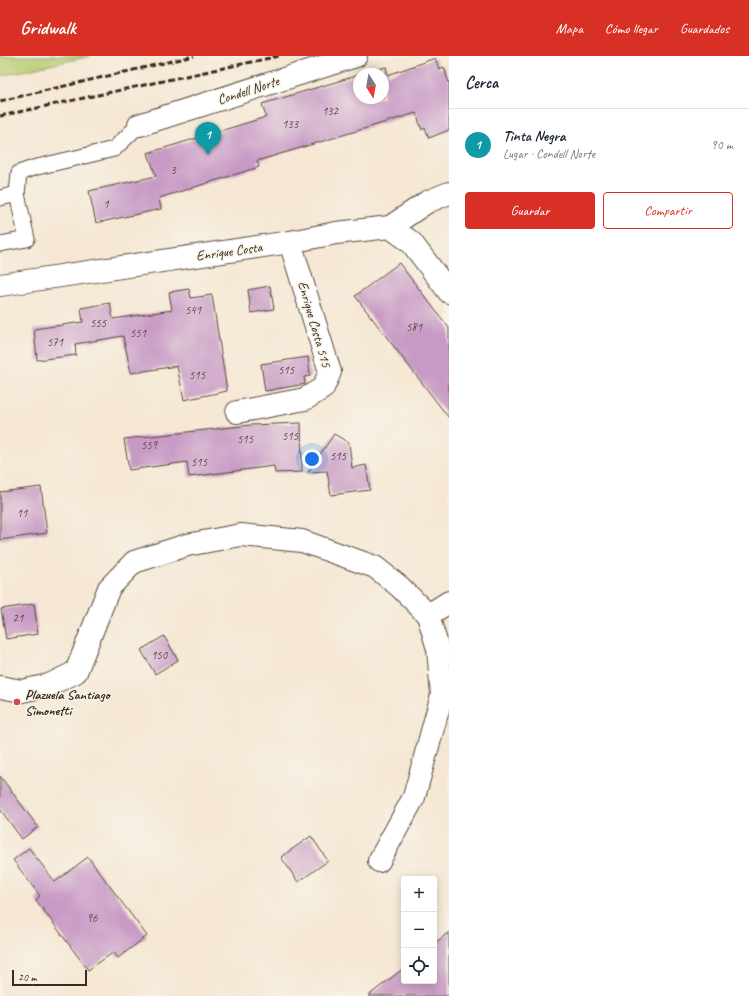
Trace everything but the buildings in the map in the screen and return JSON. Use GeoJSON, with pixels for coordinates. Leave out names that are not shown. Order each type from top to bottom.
{"type":"FeatureCollection","features":[{"type":"Feature","properties":{"kind":"street","name":"Condell Norte"},"geometry":{"type":"LineString","coordinates":[[140,125],[356,56]]}},
{"type":"Feature","properties":{"kind":"street","name":"Enrique Costa"},"geometry":{"type":"LineString","coordinates":[[0,285],[290,242],[336,233],[390,227],[427,202],[449,193]]}},
{"type":"Feature","properties":{"kind":"street"},"geometry":{"type":"LineString","coordinates":[[390,227],[410,242],[449,292]]}},
{"type":"Feature","properties":{"kind":"street","name":"Enrique Costa 515"},"geometry":{"type":"LineString","coordinates":[[237,412],[305,399],[323,388],[330,372],[290,242]]}},
{"type":"Feature","properties":{"kind":"street"},"geometry":{"type":"LineString","coordinates":[[0,687],[22,691],[49,685],[76,672],[109,588],[134,562],[186,545],[241,535],[302,541],[375,567],[400,587],[428,615],[438,650],[442,695],[414,797],[379,861]]}},
{"type":"Feature","properties":{"kind":"street"},"geometry":{"type":"LineString","coordinates":[[428,615],[449,602]]}},
{"type":"Feature","properties":{"kind":"lane"},"geometry":{"type":"LineString","coordinates":[[0,244],[26,239],[18,194],[19,173],[33,168],[114,149],[140,125]]}},
{"type":"Feature","properties":{"kind":"lane"},"geometry":{"type":"LineString","coordinates":[[0,198],[18,194]]}},
{"type":"Feature","properties":{"kind":"green space"},"geometry":{"type":"Polygon","coordinates":[[[0,56],[91,56],[0,76],[0,56]]]}},
{"type":"Feature","properties":{"kind":"railway"},"geometry":{"type":"LineString","coordinates":[[0,101],[194,56]]}},
{"type":"Feature","properties":{"kind":"railway"},"geometry":{"type":"LineString","coordinates":[[0,116],[279,56]]}},
{"type":"Feature","properties":{"kind":"place","name":"Tinta Negra"},"geometry":{"type":"Point","coordinates":[208,155]}},
{"type":"Feature","properties":{"kind":"place","name":"Plazuela Santiago Simonetti"},"geometry":{"type":"Point","coordinates":[17,702]}}]}
